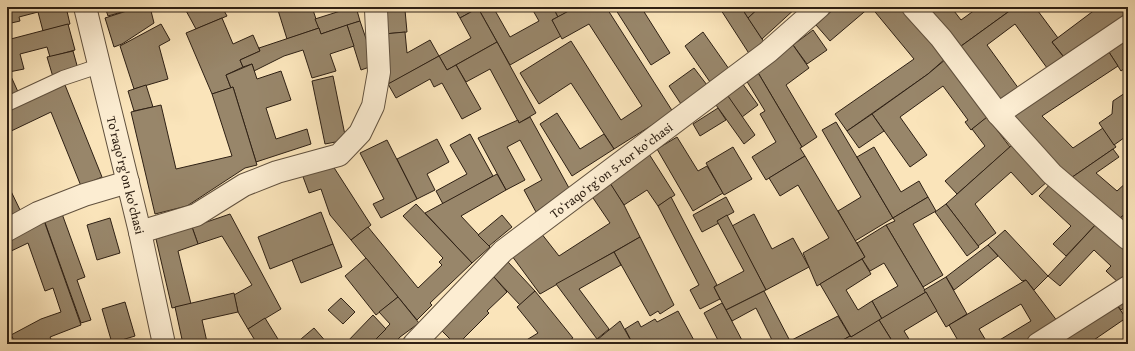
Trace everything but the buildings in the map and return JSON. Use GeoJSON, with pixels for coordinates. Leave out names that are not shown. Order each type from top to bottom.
{"type":"FeatureCollection","features":[{"type":"Feature","properties":{"kind":"street","name":"To'raqo'rg'on ko'chasi"},"geometry":{"type":"LineString","coordinates":[[85,7],[140,232],[164,344]]}},
{"type":"Feature","properties":{"kind":"street"},"geometry":{"type":"LineString","coordinates":[[140,232],[196,215],[244,185],[270,174],[339,155],[360,133],[373,106],[379,72],[375,7]]}},
{"type":"Feature","properties":{"kind":"street","name":"Toʻraqoʻrgʻon 5-tor koʻchasi"},"geometry":{"type":"LineString","coordinates":[[414,344],[503,251],[768,52],[819,7]]}},
{"type":"Feature","properties":{"kind":"street"},"geometry":{"type":"LineString","coordinates":[[913,7],[941,38],[998,114],[1052,174],[1128,239]]}},
{"type":"Feature","properties":{"kind":"street"},"geometry":{"type":"LineString","coordinates":[[998,114],[1128,26]]}},
{"type":"Feature","properties":{"kind":"street"},"geometry":{"type":"LineString","coordinates":[[7,230],[38,213],[84,195],[128,182]]}},
{"type":"Feature","properties":{"kind":"street"},"geometry":{"type":"LineString","coordinates":[[1038,344],[1128,287]]}},
{"type":"Feature","properties":{"kind":"lane"},"geometry":{"type":"LineString","coordinates":[[7,104],[63,78],[100,66]]}}]}
